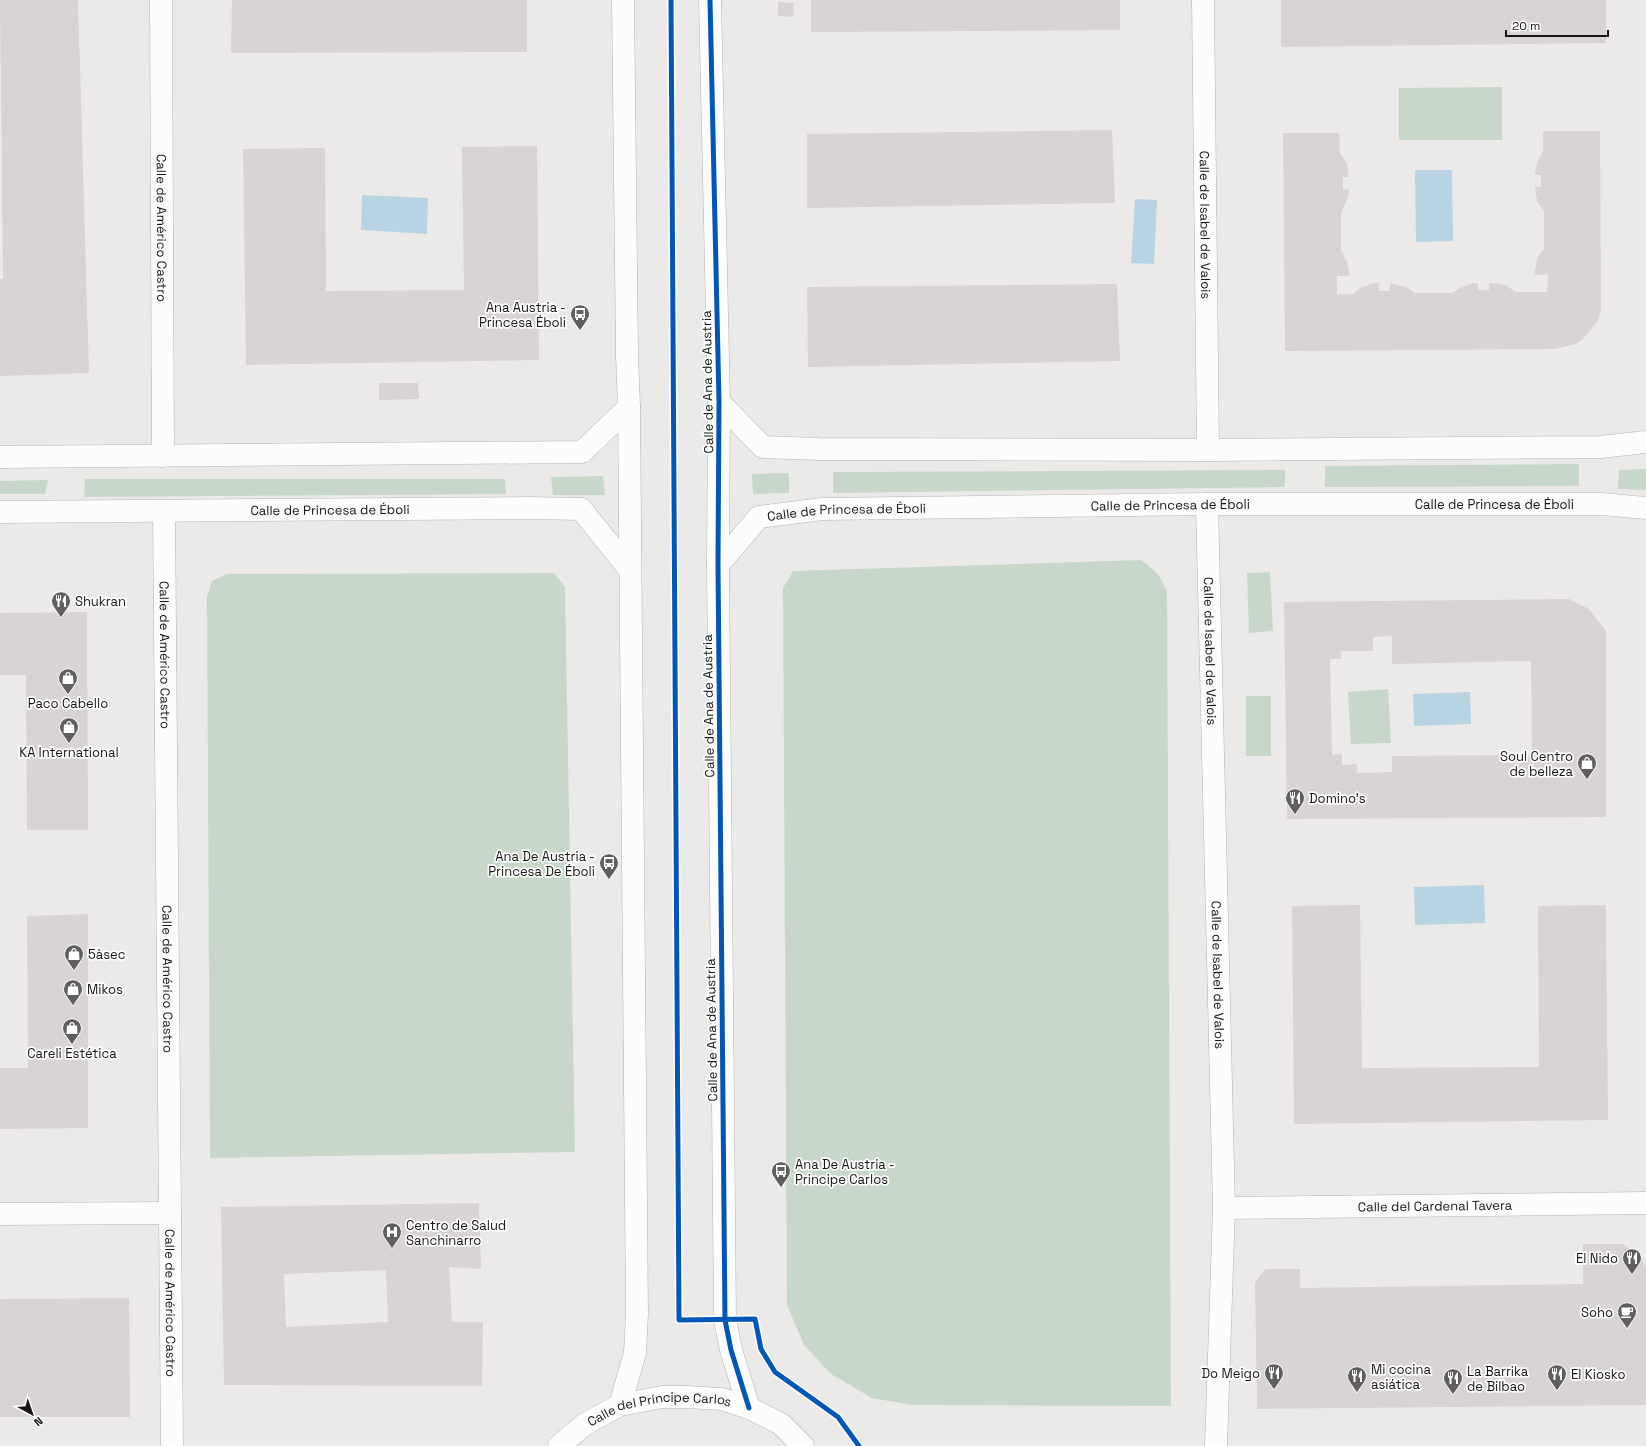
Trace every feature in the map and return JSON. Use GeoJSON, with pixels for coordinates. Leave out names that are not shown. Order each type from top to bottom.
{"type":"FeatureCollection","features":[{"type":"Feature","properties":{"kind":"street","name":"Calle de Américo Castro"},"geometry":{"type":"LineString","coordinates":[[160,0],[163,456]]}},
{"type":"Feature","properties":{"kind":"street"},"geometry":{"type":"LineString","coordinates":[[620,1405],[635,1353],[637,1314],[629,407],[626,334],[623,0]]}},
{"type":"Feature","properties":{"kind":"street","name":"Calle de Ana de Austria"},"geometry":{"type":"LineString","coordinates":[[710,0],[719,402],[718,565],[725,1320],[749,1408]]}},
{"type":"Feature","properties":{"kind":"street","name":"Calle de Isabel de Valois"},"geometry":{"type":"LineString","coordinates":[[1203,0],[1208,450]]}},
{"type":"Feature","properties":{"kind":"street"},"geometry":{"type":"LineString","coordinates":[[719,402],[762,447],[819,449],[1208,450],[1601,447],[1646,442]]}},
{"type":"Feature","properties":{"kind":"street"},"geometry":{"type":"LineString","coordinates":[[0,457],[582,452],[629,407]]}},
{"type":"Feature","properties":{"kind":"street","name":"Calle de Isabel de Valois"},"geometry":{"type":"LineString","coordinates":[[1207,504],[1224,1208],[1216,1446]]}},
{"type":"Feature","properties":{"kind":"street","name":"Calle de Princesa de Éboli"},"geometry":{"type":"LineString","coordinates":[[718,565],[758,516],[822,509],[1207,504],[1602,504],[1646,508]]}},
{"type":"Feature","properties":{"kind":"street","name":"Calle de Princesa de Éboli"},"geometry":{"type":"LineString","coordinates":[[0,512],[529,508],[581,509],[630,570]]}},
{"type":"Feature","properties":{"kind":"street","name":"Calle de Américo Castro"},"geometry":{"type":"LineString","coordinates":[[164,511],[172,1446]]}},
{"type":"Feature","properties":{"kind":"street","name":"Calle del Cardenal Tavera"},"geometry":{"type":"LineString","coordinates":[[1224,1208],[1646,1203]]}},
{"type":"Feature","properties":{"kind":"street"},"geometry":{"type":"LineString","coordinates":[[0,1214],[170,1213]]}},
{"type":"Feature","properties":{"kind":"street","name":"Calle del Príncipe Carlos"},"geometry":{"type":"LineString","coordinates":[[559,1446],[585,1424],[620,1405],[662,1397],[685,1397],[722,1400],[749,1408],[781,1424],[803,1446]]}},
{"type":"Feature","properties":{"kind":"green space"},"geometry":{"type":"Polygon","coordinates":[[[1502,87],[1502,140],[1399,140],[1399,88],[1502,87]]]}},
{"type":"Feature","properties":{"kind":"green space"},"geometry":{"type":"Polygon","coordinates":[[[1579,464],[1579,486],[1325,487],[1325,466],[1579,464]]]}},
{"type":"Feature","properties":{"kind":"green space"},"geometry":{"type":"Polygon","coordinates":[[[1646,469],[1646,490],[1618,489],[1619,470],[1646,469]]]}},
{"type":"Feature","properties":{"kind":"green space"},"geometry":{"type":"Polygon","coordinates":[[[1285,470],[1285,487],[833,493],[833,472],[1285,470]]]}},
{"type":"Feature","properties":{"kind":"green space"},"geometry":{"type":"Polygon","coordinates":[[[789,473],[789,493],[753,494],[752,474],[789,473]]]}},
{"type":"Feature","properties":{"kind":"green space"},"geometry":{"type":"Polygon","coordinates":[[[603,476],[605,495],[553,495],[551,477],[603,476]]]}},
{"type":"Feature","properties":{"kind":"green space"},"geometry":{"type":"Polygon","coordinates":[[[85,479],[505,479],[506,494],[84,497],[85,479]]]}},
{"type":"Feature","properties":{"kind":"green space"},"geometry":{"type":"Polygon","coordinates":[[[48,480],[45,494],[0,494],[0,481],[48,480]]]}},
{"type":"Feature","properties":{"kind":"green space"},"geometry":{"type":"Polygon","coordinates":[[[1141,560],[1157,574],[1167,592],[1171,1406],[912,1405],[872,1398],[831,1374],[804,1345],[787,1305],[783,588],[793,571],[1141,560]]]}},
{"type":"Feature","properties":{"kind":"green space"},"geometry":{"type":"Polygon","coordinates":[[[1270,572],[1273,631],[1249,633],[1247,573],[1270,572]]]}},
{"type":"Feature","properties":{"kind":"green space"},"geometry":{"type":"Polygon","coordinates":[[[554,573],[565,587],[575,1152],[210,1158],[207,597],[212,581],[227,574],[554,573]]]}},
{"type":"Feature","properties":{"kind":"green space"},"geometry":{"type":"Polygon","coordinates":[[[1388,689],[1391,743],[1351,744],[1348,692],[1388,689]]]}},
{"type":"Feature","properties":{"kind":"green space"},"geometry":{"type":"Polygon","coordinates":[[[1246,696],[1271,696],[1271,756],[1246,756],[1246,696]]]}},
{"type":"Feature","properties":{"kind":"water"},"geometry":{"type":"Polygon","coordinates":[[[1415,170],[1452,170],[1453,241],[1416,242],[1415,170]]]}},
{"type":"Feature","properties":{"kind":"water"},"geometry":{"type":"Polygon","coordinates":[[[362,195],[428,198],[427,234],[361,230],[362,195]]]}},
{"type":"Feature","properties":{"kind":"water"},"geometry":{"type":"Polygon","coordinates":[[[1135,199],[1157,200],[1154,264],[1131,263],[1135,199]]]}},
{"type":"Feature","properties":{"kind":"water"},"geometry":{"type":"Polygon","coordinates":[[[1470,692],[1471,724],[1414,726],[1413,694],[1470,692]]]}},
{"type":"Feature","properties":{"kind":"water"},"geometry":{"type":"Polygon","coordinates":[[[1484,885],[1485,923],[1415,925],[1414,887],[1484,885]]]}},
{"type":"Feature","properties":{"kind":"building"},"geometry":{"type":"Polygon","coordinates":[[[0,0],[78,0],[89,373],[0,376],[0,279],[3,279],[0,0]]]}},
{"type":"Feature","properties":{"kind":"building"},"geometry":{"type":"Polygon","coordinates":[[[232,0],[527,0],[527,52],[231,53],[232,0]]]}},
{"type":"Feature","properties":{"kind":"building"},"geometry":{"type":"Polygon","coordinates":[[[811,0],[1120,0],[1120,30],[811,32],[811,0]]]}},
{"type":"Feature","properties":{"kind":"building"},"geometry":{"type":"Polygon","coordinates":[[[1281,0],[1606,0],[1606,43],[1281,47],[1281,0]]]}},
{"type":"Feature","properties":{"kind":"building"},"geometry":{"type":"Polygon","coordinates":[[[778,2],[794,3],[793,17],[778,16],[778,2]]]}},
{"type":"Feature","properties":{"kind":"building"},"geometry":{"type":"Polygon","coordinates":[[[1112,130],[1115,203],[807,208],[807,134],[1112,130]]]}},
{"type":"Feature","properties":{"kind":"building"},"geometry":{"type":"Polygon","coordinates":[[[1543,131],[1600,131],[1601,310],[1597,322],[1583,339],[1576,344],[1555,349],[1285,351],[1283,133],[1339,133],[1340,153],[1347,164],[1348,173],[1348,177],[1343,177],[1343,190],[1349,189],[1349,194],[1341,213],[1341,250],[1347,262],[1350,276],[1337,276],[1337,294],[1353,294],[1360,288],[1373,283],[1379,283],[1379,291],[1390,291],[1390,283],[1408,288],[1415,293],[1452,293],[1473,283],[1478,283],[1478,290],[1489,290],[1489,283],[1494,283],[1505,285],[1516,292],[1547,292],[1548,274],[1535,275],[1538,256],[1544,249],[1544,211],[1537,201],[1535,187],[1541,187],[1541,175],[1535,175],[1535,172],[1537,163],[1543,151],[1543,131]]]}},
{"type":"Feature","properties":{"kind":"building"},"geometry":{"type":"Polygon","coordinates":[[[537,146],[539,360],[246,365],[243,149],[325,148],[326,291],[464,290],[462,147],[537,146]]]}},
{"type":"Feature","properties":{"kind":"building"},"geometry":{"type":"Polygon","coordinates":[[[1117,284],[1120,361],[808,367],[807,287],[1117,284]]]}},
{"type":"Feature","properties":{"kind":"building"},"geometry":{"type":"Polygon","coordinates":[[[379,383],[418,383],[419,399],[379,400],[379,383]]]}},
{"type":"Feature","properties":{"kind":"building"},"geometry":{"type":"Polygon","coordinates":[[[1569,599],[1589,609],[1606,631],[1606,817],[1287,819],[1284,602],[1569,599]],[[1392,636],[1373,637],[1373,651],[1341,651],[1341,659],[1330,659],[1332,755],[1342,754],[1342,765],[1357,764],[1357,773],[1392,772],[1392,756],[1532,755],[1531,661],[1392,664],[1392,636]]]}},
{"type":"Feature","properties":{"kind":"building"},"geometry":{"type":"Polygon","coordinates":[[[87,612],[88,830],[27,830],[26,675],[0,675],[0,613],[87,612]]]}},
{"type":"Feature","properties":{"kind":"building"},"geometry":{"type":"Polygon","coordinates":[[[1360,905],[1362,1068],[1539,1067],[1538,906],[1606,905],[1608,1120],[1294,1124],[1292,906],[1360,905]]]}},
{"type":"Feature","properties":{"kind":"building"},"geometry":{"type":"Polygon","coordinates":[[[88,914],[88,1128],[0,1129],[0,1068],[28,1068],[27,916],[88,914]]]}},
{"type":"Feature","properties":{"kind":"building"},"geometry":{"type":"Polygon","coordinates":[[[479,1203],[481,1269],[449,1267],[452,1322],[483,1322],[482,1386],[224,1385],[221,1207],[479,1203]],[[386,1270],[284,1274],[286,1327],[388,1322],[386,1270]]]}},
{"type":"Feature","properties":{"kind":"building"},"geometry":{"type":"Polygon","coordinates":[[[1583,1244],[1622,1244],[1642,1258],[1646,1269],[1646,1405],[1257,1409],[1255,1283],[1266,1269],[1300,1269],[1300,1288],[1583,1284],[1583,1244]]]}},
{"type":"Feature","properties":{"kind":"building"},"geometry":{"type":"Polygon","coordinates":[[[129,1298],[130,1417],[0,1417],[0,1299],[129,1298]]]}},
{"type":"Feature","properties":{"kind":"cycle path"},"geometry":{"type":"LineString","coordinates":[[671,0],[679,1320],[755,1319],[761,1349],[775,1372],[838,1417],[859,1446]]}},
{"type":"Feature","properties":{"kind":"cycle path"},"geometry":{"type":"LineString","coordinates":[[710,0],[719,402],[718,565],[725,1320],[731,1350],[749,1408]]}},
{"type":"Feature","properties":{"kind":"place","name":"Ana Austria - Princesa Éboli"},"geometry":{"type":"Point","coordinates":[580,331]}},
{"type":"Feature","properties":{"kind":"place","name":"Shukran"},"geometry":{"type":"Point","coordinates":[61,618]}},
{"type":"Feature","properties":{"kind":"place","name":"Paco Cabello"},"geometry":{"type":"Point","coordinates":[68,695]}},
{"type":"Feature","properties":{"kind":"place","name":"KA International"},"geometry":{"type":"Point","coordinates":[69,744]}},
{"type":"Feature","properties":{"kind":"place","name":"Soul Centro de belleza"},"geometry":{"type":"Point","coordinates":[1587,780]}},
{"type":"Feature","properties":{"kind":"place","name":"Domino's"},"geometry":{"type":"Point","coordinates":[1295,815]}},
{"type":"Feature","properties":{"kind":"place","name":"Ana De Austria - Princesa De Éboli"},"geometry":{"type":"Point","coordinates":[609,880]}},
{"type":"Feature","properties":{"kind":"place","name":"5àsec"},"geometry":{"type":"Point","coordinates":[74,971]}},
{"type":"Feature","properties":{"kind":"place","name":"Mikos"},"geometry":{"type":"Point","coordinates":[73,1006]}},
{"type":"Feature","properties":{"kind":"place","name":"Careli Estética"},"geometry":{"type":"Point","coordinates":[72,1045]}},
{"type":"Feature","properties":{"kind":"place","name":"Ana De Austria - Principe Carlos"},"geometry":{"type":"Point","coordinates":[781,1188]}},
{"type":"Feature","properties":{"kind":"place","name":"Centro de Salud Sanchinarro"},"geometry":{"type":"Point","coordinates":[392,1249]}},
{"type":"Feature","properties":{"kind":"place","name":"El Nido"},"geometry":{"type":"Point","coordinates":[1632,1275]}},
{"type":"Feature","properties":{"kind":"place","name":"Soho"},"geometry":{"type":"Point","coordinates":[1627,1329]}},
{"type":"Feature","properties":{"kind":"place","name":"Do Meigo"},"geometry":{"type":"Point","coordinates":[1274,1390]}},
{"type":"Feature","properties":{"kind":"place","name":"El Kiosko"},"geometry":{"type":"Point","coordinates":[1557,1391]}},
{"type":"Feature","properties":{"kind":"place","name":"Mi cocina asiática"},"geometry":{"type":"Point","coordinates":[1357,1393]}},
{"type":"Feature","properties":{"kind":"place","name":"La Barrika de Bilbao"},"geometry":{"type":"Point","coordinates":[1453,1395]}}]}
